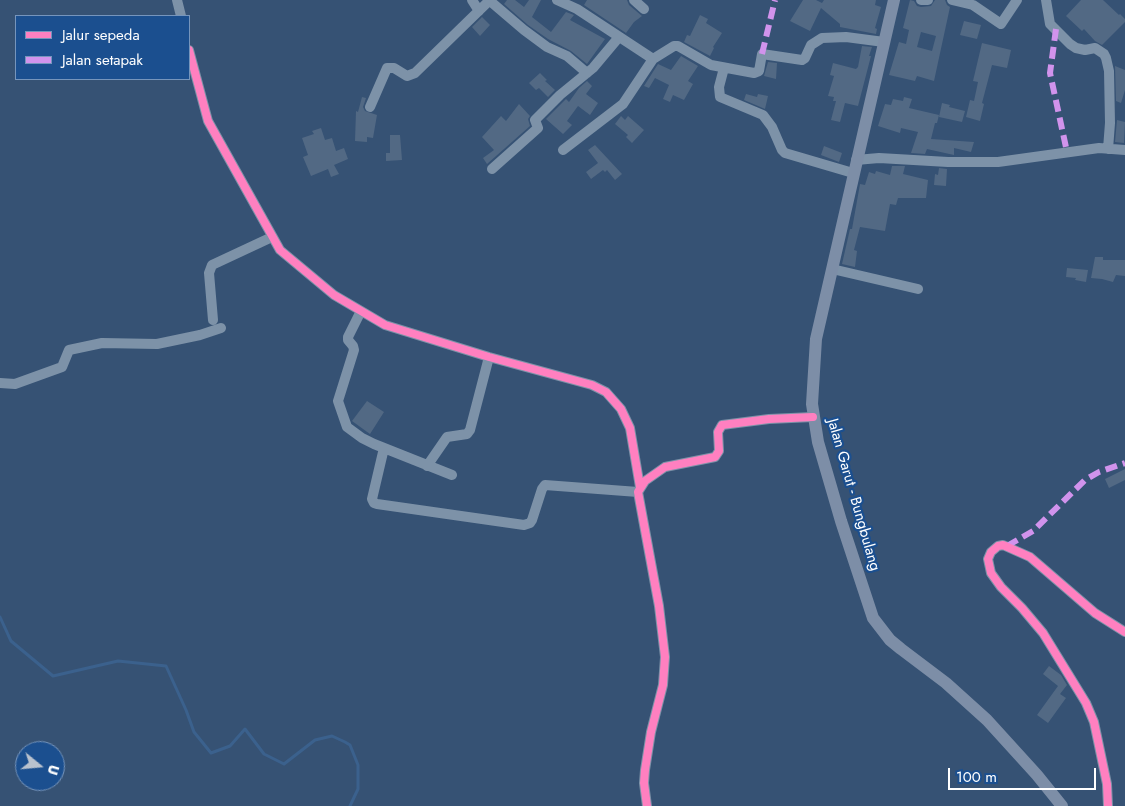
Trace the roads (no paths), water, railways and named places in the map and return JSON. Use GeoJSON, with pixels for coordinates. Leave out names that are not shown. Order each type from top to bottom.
{"type":"FeatureCollection","features":[{"type":"Feature","properties":{"kind":"main road","name":"Jalan Garut - Bungbulang"},"geometry":{"type":"LineString","coordinates":[[894,0],[853,173],[815,350],[812,388],[813,416],[818,442],[841,521],[873,618],[890,640],[946,682],[987,720],[1026,762],[1062,806]]}},
{"type":"Feature","properties":{"kind":"street"},"geometry":{"type":"LineString","coordinates":[[177,0],[181,15]]}},
{"type":"Feature","properties":{"kind":"street"},"geometry":{"type":"LineString","coordinates":[[472,0],[479,11]]}},
{"type":"Feature","properties":{"kind":"street"},"geometry":{"type":"LineString","coordinates":[[370,107],[387,68],[394,68],[407,76],[414,73],[490,0],[524,30],[547,47],[567,56],[587,73]]}},
{"type":"Feature","properties":{"kind":"street"},"geometry":{"type":"LineString","coordinates":[[557,0],[577,9],[653,59]]}},
{"type":"Feature","properties":{"kind":"street"},"geometry":{"type":"LineString","coordinates":[[634,0],[644,9]]}},
{"type":"Feature","properties":{"kind":"street"},"geometry":{"type":"LineString","coordinates":[[921,0],[928,0]]}},
{"type":"Feature","properties":{"kind":"street"},"geometry":{"type":"LineString","coordinates":[[952,0],[973,5],[1001,24],[1017,0]]}},
{"type":"Feature","properties":{"kind":"street"},"geometry":{"type":"LineString","coordinates":[[1046,0],[1050,24],[1070,44],[1085,50],[1095,48],[1104,54],[1106,58],[1110,114],[1108,148]]}},
{"type":"Feature","properties":{"kind":"street"},"geometry":{"type":"LineString","coordinates":[[492,170],[538,128],[535,120],[560,95],[593,68],[619,37]]}},
{"type":"Feature","properties":{"kind":"street"},"geometry":{"type":"LineString","coordinates":[[563,150],[623,104],[653,59],[674,46],[678,46],[708,64],[756,73],[759,71],[762,54],[802,60],[811,45],[822,38],[846,37],[884,42]]}},
{"type":"Feature","properties":{"kind":"street"},"geometry":{"type":"LineString","coordinates":[[190,54],[208,121],[272,237],[287,257],[334,295],[386,325],[489,357],[592,385],[606,392],[621,409],[630,428],[659,606],[665,657],[663,685],[651,732],[645,770],[644,783],[648,806]]}},
{"type":"Feature","properties":{"kind":"street"},"geometry":{"type":"LineString","coordinates":[[724,68],[719,87],[720,97],[763,115],[772,127],[785,153],[853,173]]}},
{"type":"Feature","properties":{"kind":"street"},"geometry":{"type":"LineString","coordinates":[[856,160],[998,162],[1099,148],[1125,150]]}},
{"type":"Feature","properties":{"kind":"street"},"geometry":{"type":"LineString","coordinates":[[213,320],[209,273],[212,265],[272,237]]}},
{"type":"Feature","properties":{"kind":"street"},"geometry":{"type":"LineString","coordinates":[[832,269],[918,289]]}},
{"type":"Feature","properties":{"kind":"street"},"geometry":{"type":"LineString","coordinates":[[361,311],[348,337],[354,350],[338,401],[348,427],[362,438],[452,476]]}},
{"type":"Feature","properties":{"kind":"street"},"geometry":{"type":"LineString","coordinates":[[0,383],[15,384],[62,367],[69,350],[102,343],[127,345],[157,344],[200,335],[222,328]]}},
{"type":"Feature","properties":{"kind":"street"},"geometry":{"type":"LineString","coordinates":[[427,466],[447,437],[467,434],[470,430],[489,357]]}},
{"type":"Feature","properties":{"kind":"street"},"geometry":{"type":"LineString","coordinates":[[639,490],[645,481],[665,467],[715,457],[719,451],[718,432],[722,425],[813,416]]}},
{"type":"Feature","properties":{"kind":"street"},"geometry":{"type":"LineString","coordinates":[[384,448],[372,499],[376,504],[524,525],[532,520],[545,485],[639,490]]}},
{"type":"Feature","properties":{"kind":"street"},"geometry":{"type":"LineString","coordinates":[[1108,806],[1107,784],[1094,722],[1086,703],[1043,633],[1001,587],[991,572],[988,559],[991,552],[998,546],[1003,545],[1030,557],[1095,613],[1125,632]]}},
{"type":"Feature","properties":{"kind":"waterway"},"geometry":{"type":"LineString","coordinates":[[0,617],[11,641],[53,676],[118,661],[166,666],[194,732],[211,753],[230,746],[245,729],[264,754],[284,764],[315,740],[332,736],[345,742],[350,745],[358,765],[358,789],[350,806]]}}]}
